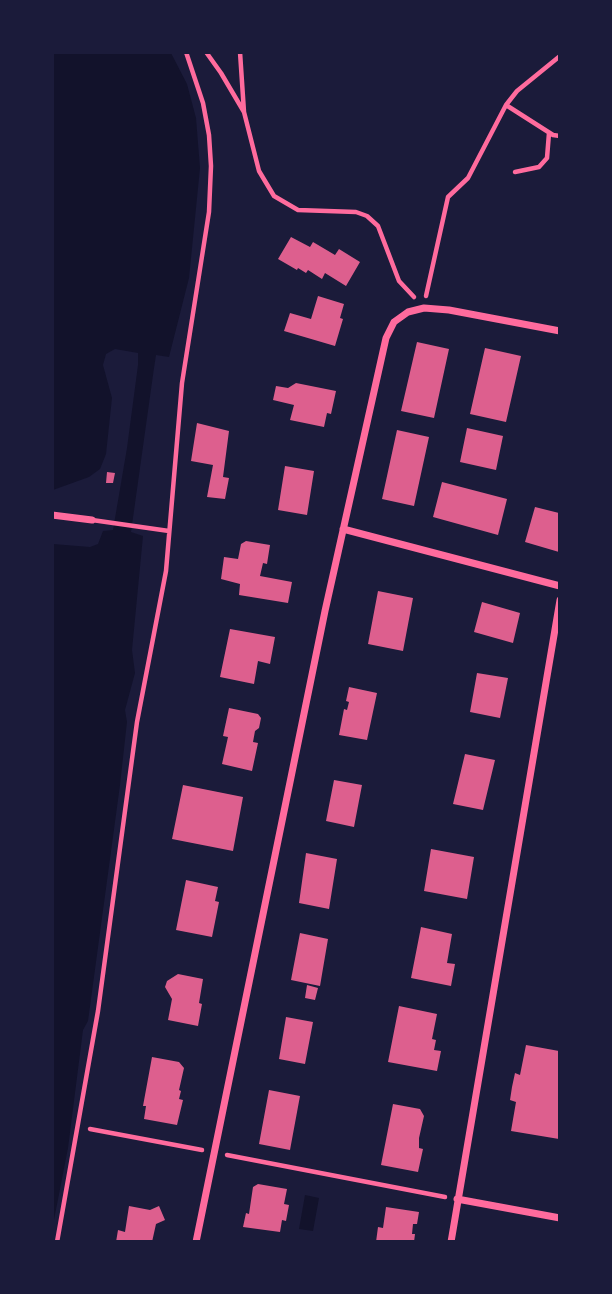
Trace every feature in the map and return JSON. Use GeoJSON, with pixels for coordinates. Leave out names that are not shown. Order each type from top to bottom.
{"type":"FeatureCollection","features":[{"type":"Feature","properties":{"kind":"street"},"geometry":{"type":"LineString","coordinates":[[196,1241],[343,529],[386,338],[394,323],[408,312],[424,307],[559,331]]}},
{"type":"Feature","properties":{"kind":"street"},"geometry":{"type":"LineString","coordinates":[[52,515],[92,520]]}},
{"type":"Feature","properties":{"kind":"street"},"geometry":{"type":"LineString","coordinates":[[343,529],[559,586]]}},
{"type":"Feature","properties":{"kind":"street"},"geometry":{"type":"LineString","coordinates":[[451,1241],[559,600]]}},
{"type":"Feature","properties":{"kind":"street"},"geometry":{"type":"LineString","coordinates":[[457,1199],[559,1218]]}},
{"type":"Feature","properties":{"kind":"lane"},"geometry":{"type":"LineString","coordinates":[[57,1241],[98,1011],[137,722],[166,570],[182,383],[206,235],[211,166],[203,103],[186,52]]}},
{"type":"Feature","properties":{"kind":"lane"},"geometry":{"type":"LineString","coordinates":[[92,520],[169,531]]}},
{"type":"Feature","properties":{"kind":"path"},"geometry":{"type":"LineString","coordinates":[[205,52],[221,73],[244,113]]}},
{"type":"Feature","properties":{"kind":"path"},"geometry":{"type":"LineString","coordinates":[[240,52],[244,113],[259,171],[274,196],[298,210],[356,212],[366,216],[378,226],[399,281],[424,307]]}},
{"type":"Feature","properties":{"kind":"path"},"geometry":{"type":"LineString","coordinates":[[424,307],[448,197],[468,178],[506,105],[517,91],[559,56]]}},
{"type":"Feature","properties":{"kind":"path"},"geometry":{"type":"LineString","coordinates":[[506,105],[559,136]]}},
{"type":"Feature","properties":{"kind":"path"},"geometry":{"type":"LineString","coordinates":[[515,172],[539,167],[547,158],[550,133]]}},
{"type":"Feature","properties":{"kind":"path"},"geometry":{"type":"LineString","coordinates":[[76,1126],[457,1199]]}},
{"type":"Feature","properties":{"kind":"shaded area"},"geometry":{"type":"Polygon","coordinates":[[[53,53],[171,53],[187,84],[196,118],[200,168],[189,278],[169,357],[156,355],[131,532],[143,536],[132,650],[135,673],[125,710],[127,722],[120,785],[88,1021],[83,1030],[68,1148],[53,1225],[53,544],[90,547],[98,544],[103,531],[113,530],[127,448],[138,353],[115,349],[106,354],[103,365],[112,398],[106,454],[100,469],[89,477],[53,490],[53,53]]]}},
{"type":"Feature","properties":{"kind":"shaded area"},"geometry":{"type":"Polygon","coordinates":[[[305,1195],[319,1198],[313,1231],[299,1229],[305,1195]]]}},
{"type":"Feature","properties":{"kind":"building"},"geometry":{"type":"Polygon","coordinates":[[[291,237],[310,247],[313,242],[335,255],[339,249],[360,262],[346,286],[325,273],[322,279],[308,270],[306,273],[298,268],[297,270],[278,259],[291,237]]]}},
{"type":"Feature","properties":{"kind":"building"},"geometry":{"type":"Polygon","coordinates":[[[318,296],[344,304],[340,318],[343,319],[335,346],[284,331],[290,313],[311,319],[318,296]]]}},
{"type":"Feature","properties":{"kind":"building"},"geometry":{"type":"Polygon","coordinates":[[[417,342],[449,349],[434,418],[401,411],[417,342]]]}},
{"type":"Feature","properties":{"kind":"building"},"geometry":{"type":"Polygon","coordinates":[[[485,348],[521,356],[506,422],[470,414],[485,348]]]}},
{"type":"Feature","properties":{"kind":"building"},"geometry":{"type":"Polygon","coordinates":[[[296,383],[336,391],[331,414],[327,413],[324,427],[290,420],[294,405],[273,400],[276,386],[288,388],[296,383]]]}},
{"type":"Feature","properties":{"kind":"building"},"geometry":{"type":"Polygon","coordinates":[[[197,423],[229,431],[223,477],[229,478],[225,499],[207,497],[213,465],[191,461],[197,423]]]}},
{"type":"Feature","properties":{"kind":"building"},"geometry":{"type":"Polygon","coordinates":[[[467,428],[503,436],[496,470],[460,462],[467,428]]]}},
{"type":"Feature","properties":{"kind":"building"},"geometry":{"type":"Polygon","coordinates":[[[397,430],[429,437],[414,506],[382,499],[397,430]]]}},
{"type":"Feature","properties":{"kind":"building"},"geometry":{"type":"Polygon","coordinates":[[[285,466],[314,471],[307,515],[278,510],[285,466]]]}},
{"type":"Feature","properties":{"kind":"building"},"geometry":{"type":"Polygon","coordinates":[[[107,472],[115,473],[113,483],[106,483],[107,472]]]}},
{"type":"Feature","properties":{"kind":"building"},"geometry":{"type":"Polygon","coordinates":[[[442,482],[507,499],[498,535],[433,517],[442,482]]]}},
{"type":"Feature","properties":{"kind":"building"},"geometry":{"type":"Polygon","coordinates":[[[535,507],[559,513],[559,552],[525,542],[535,507]]]}},
{"type":"Feature","properties":{"kind":"building"},"geometry":{"type":"Polygon","coordinates":[[[246,541],[270,545],[267,564],[263,563],[260,576],[292,582],[288,603],[239,595],[240,584],[221,579],[224,557],[238,559],[241,544],[246,541]]]}},
{"type":"Feature","properties":{"kind":"building"},"geometry":{"type":"Polygon","coordinates":[[[378,591],[413,598],[403,651],[368,644],[378,591]]]}},
{"type":"Feature","properties":{"kind":"building"},"geometry":{"type":"Polygon","coordinates":[[[482,602],[520,613],[513,643],[474,632],[482,602]]]}},
{"type":"Feature","properties":{"kind":"building"},"geometry":{"type":"Polygon","coordinates":[[[230,629],[275,637],[270,664],[258,661],[254,684],[220,677],[230,629]]]}},
{"type":"Feature","properties":{"kind":"building"},"geometry":{"type":"Polygon","coordinates":[[[477,673],[508,678],[500,718],[470,712],[477,673]]]}},
{"type":"Feature","properties":{"kind":"building"},"geometry":{"type":"Polygon","coordinates":[[[349,687],[377,693],[367,740],[339,735],[344,709],[347,710],[349,702],[346,701],[349,687]]]}},
{"type":"Feature","properties":{"kind":"building"},"geometry":{"type":"Polygon","coordinates":[[[229,708],[258,714],[261,718],[253,742],[258,743],[252,771],[222,764],[228,737],[223,736],[229,708]]]}},
{"type":"Feature","properties":{"kind":"building"},"geometry":{"type":"Polygon","coordinates":[[[465,754],[495,760],[483,810],[453,804],[465,754]]]}},
{"type":"Feature","properties":{"kind":"building"},"geometry":{"type":"Polygon","coordinates":[[[334,780],[362,785],[354,827],[326,821],[334,780]]]}},
{"type":"Feature","properties":{"kind":"building"},"geometry":{"type":"Polygon","coordinates":[[[183,785],[243,797],[233,851],[172,839],[183,785]]]}},
{"type":"Feature","properties":{"kind":"building"},"geometry":{"type":"Polygon","coordinates":[[[431,849],[474,857],[467,899],[424,891],[431,849]]]}},
{"type":"Feature","properties":{"kind":"building"},"geometry":{"type":"Polygon","coordinates":[[[306,853],[337,859],[329,909],[299,903],[306,853]]]}},
{"type":"Feature","properties":{"kind":"building"},"geometry":{"type":"Polygon","coordinates":[[[186,880],[218,887],[215,901],[219,902],[212,937],[176,930],[186,880]]]}},
{"type":"Feature","properties":{"kind":"building"},"geometry":{"type":"Polygon","coordinates":[[[421,927],[452,934],[447,963],[455,964],[451,986],[411,978],[421,927]]]}},
{"type":"Feature","properties":{"kind":"building"},"geometry":{"type":"Polygon","coordinates":[[[300,933],[328,939],[320,986],[291,980],[300,933]]]}},
{"type":"Feature","properties":{"kind":"building"},"geometry":{"type":"Polygon","coordinates":[[[178,974],[203,979],[198,1026],[168,1020],[172,999],[165,987],[167,981],[178,974]]]}},
{"type":"Feature","properties":{"kind":"building"},"geometry":{"type":"Polygon","coordinates":[[[307,985],[318,988],[315,1000],[305,998],[307,985]]]}},
{"type":"Feature","properties":{"kind":"building"},"geometry":{"type":"Polygon","coordinates":[[[399,1006],[437,1014],[432,1039],[436,1040],[434,1050],[441,1051],[437,1071],[388,1062],[399,1006]]]}},
{"type":"Feature","properties":{"kind":"building"},"geometry":{"type":"Polygon","coordinates":[[[286,1017],[313,1022],[305,1064],[279,1059],[286,1017]]]}},
{"type":"Feature","properties":{"kind":"building"},"geometry":{"type":"Polygon","coordinates":[[[526,1045],[559,1051],[559,1139],[511,1131],[516,1102],[510,1100],[512,1087],[515,1073],[520,1075],[526,1045]]]}},
{"type":"Feature","properties":{"kind":"building"},"geometry":{"type":"Polygon","coordinates":[[[152,1057],[179,1062],[184,1068],[179,1090],[179,1099],[183,1100],[177,1125],[144,1119],[146,1106],[143,1106],[152,1057]]]}},
{"type":"Feature","properties":{"kind":"building"},"geometry":{"type":"Polygon","coordinates":[[[269,1090],[300,1096],[290,1150],[259,1144],[269,1090]]]}},
{"type":"Feature","properties":{"kind":"building"},"geometry":{"type":"Polygon","coordinates":[[[393,1104],[420,1109],[424,1116],[419,1138],[419,1148],[423,1149],[418,1172],[381,1165],[393,1104]]]}},
{"type":"Feature","properties":{"kind":"building"},"geometry":{"type":"Polygon","coordinates":[[[258,1184],[287,1189],[284,1204],[289,1205],[286,1221],[282,1220],[280,1232],[243,1227],[246,1213],[249,1214],[253,1187],[258,1184]]]}},
{"type":"Feature","properties":{"kind":"building"},"geometry":{"type":"Polygon","coordinates":[[[129,1206],[150,1210],[159,1206],[165,1220],[156,1224],[152,1242],[116,1242],[118,1230],[125,1232],[129,1206]]]}},
{"type":"Feature","properties":{"kind":"building"},"geometry":{"type":"Polygon","coordinates":[[[386,1207],[419,1212],[417,1224],[413,1224],[414,1242],[376,1242],[378,1227],[383,1228],[386,1207]]]}}]}
